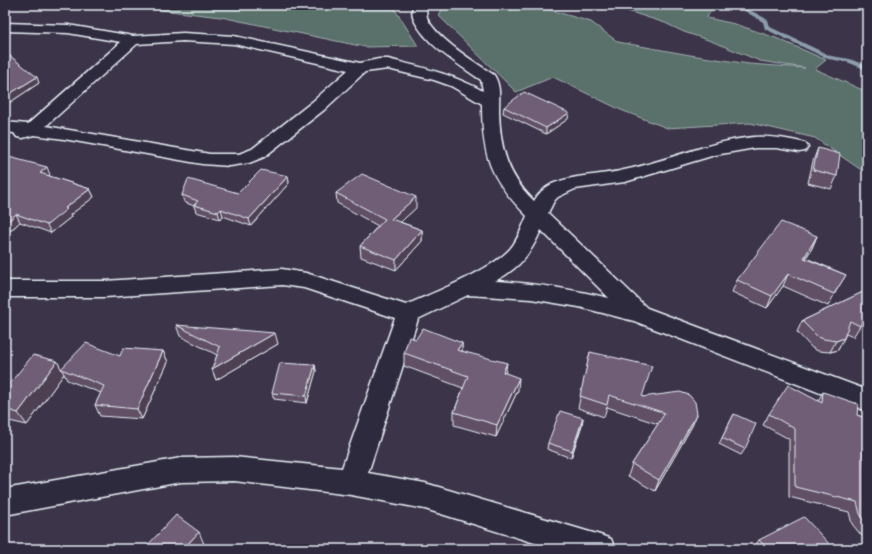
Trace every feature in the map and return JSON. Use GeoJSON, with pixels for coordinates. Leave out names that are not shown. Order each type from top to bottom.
{"type":"FeatureCollection","features":[{"type":"Feature","properties":{"kind":"street"},"geometry":{"type":"LineString","coordinates":[[420,5],[419,13],[422,21],[436,37],[488,78],[491,86],[490,102],[492,140],[497,161],[504,177],[515,193],[639,314]]}},
{"type":"Feature","properties":{"kind":"street"},"geometry":{"type":"LineString","coordinates":[[5,27],[68,29],[133,40],[183,37],[234,40],[360,68],[379,64],[388,64],[439,76],[457,83],[490,102]]}},
{"type":"Feature","properties":{"kind":"street"},"geometry":{"type":"LineString","coordinates":[[5,141],[32,128],[133,40]]}},
{"type":"Feature","properties":{"kind":"street"},"geometry":{"type":"LineString","coordinates":[[5,127],[32,128],[214,160],[238,160],[249,158],[258,152],[318,106],[360,68]]}},
{"type":"Feature","properties":{"kind":"street"},"geometry":{"type":"LineString","coordinates":[[5,289],[105,289],[282,277],[306,281],[408,314],[465,287],[505,265],[518,253],[538,216],[543,202],[551,193],[570,185],[626,176],[730,146],[765,142],[787,144],[799,147]]}},
{"type":"Feature","properties":{"kind":"street"},"geometry":{"type":"LineString","coordinates":[[465,287],[546,293],[579,299],[639,314],[867,401]]}},
{"type":"Feature","properties":{"kind":"street"},"geometry":{"type":"LineString","coordinates":[[351,482],[408,314]]}},
{"type":"Feature","properties":{"kind":"street"},"geometry":{"type":"LineString","coordinates":[[5,502],[181,470],[234,469],[351,482],[425,496],[600,549]]}},
{"type":"Feature","properties":{"kind":"green space"},"geometry":{"type":"Polygon","coordinates":[[[144,5],[386,5],[394,8],[418,46],[365,47],[221,17],[144,8],[144,5]]]}},
{"type":"Feature","properties":{"kind":"green space"},"geometry":{"type":"Polygon","coordinates":[[[444,5],[533,5],[591,22],[618,42],[749,64],[805,68],[760,61],[711,41],[684,32],[665,23],[609,5],[706,5],[717,9],[709,13],[707,18],[735,24],[776,38],[826,60],[815,69],[867,92],[867,174],[815,138],[750,123],[667,128],[621,110],[553,77],[516,92],[439,16],[444,5]]]}},
{"type":"Feature","properties":{"kind":"building"},"geometry":{"type":"Polygon","coordinates":[[[5,52],[37,77],[6,96],[5,96],[5,52]]]}},
{"type":"Feature","properties":{"kind":"building"},"geometry":{"type":"Polygon","coordinates":[[[524,92],[569,113],[546,128],[504,107],[524,92]]]}},
{"type":"Feature","properties":{"kind":"building"},"geometry":{"type":"Polygon","coordinates":[[[818,148],[840,154],[837,176],[813,170],[818,148]]]}},
{"type":"Feature","properties":{"kind":"building"},"geometry":{"type":"Polygon","coordinates":[[[5,156],[47,167],[40,173],[90,189],[65,208],[67,209],[47,225],[16,214],[5,223],[5,156]]]}},
{"type":"Feature","properties":{"kind":"building"},"geometry":{"type":"Polygon","coordinates":[[[261,170],[288,176],[249,219],[221,209],[218,212],[194,205],[198,201],[182,195],[188,179],[238,193],[261,170]]]}},
{"type":"Feature","properties":{"kind":"building"},"geometry":{"type":"Polygon","coordinates":[[[362,174],[416,197],[391,219],[422,230],[396,260],[360,246],[385,219],[336,193],[362,174]]]}},
{"type":"Feature","properties":{"kind":"building"},"geometry":{"type":"Polygon","coordinates":[[[781,222],[817,236],[804,258],[846,275],[834,294],[788,274],[772,296],[737,280],[781,222]]]}},
{"type":"Feature","properties":{"kind":"building"},"geometry":{"type":"Polygon","coordinates":[[[867,290],[867,311],[860,326],[850,321],[844,338],[836,341],[818,337],[802,321],[867,290]]]}},
{"type":"Feature","properties":{"kind":"building"},"geometry":{"type":"Polygon","coordinates":[[[176,325],[275,333],[212,369],[220,347],[176,325]]]}},
{"type":"Feature","properties":{"kind":"building"},"geometry":{"type":"Polygon","coordinates":[[[423,328],[462,343],[457,350],[507,363],[503,372],[519,378],[497,425],[454,412],[468,376],[404,353],[409,337],[416,339],[423,328]]]}},
{"type":"Feature","properties":{"kind":"building"},"geometry":{"type":"Polygon","coordinates":[[[86,343],[120,356],[123,348],[163,351],[137,409],[95,405],[104,386],[61,369],[86,343]]]}},
{"type":"Feature","properties":{"kind":"building"},"geometry":{"type":"Polygon","coordinates":[[[590,352],[652,366],[642,397],[680,392],[689,395],[695,402],[697,414],[659,480],[632,464],[665,413],[609,395],[607,405],[580,396],[590,352]]]}},
{"type":"Feature","properties":{"kind":"building"},"geometry":{"type":"Polygon","coordinates":[[[33,355],[57,361],[18,413],[5,409],[5,389],[33,355]]]}},
{"type":"Feature","properties":{"kind":"building"},"geometry":{"type":"Polygon","coordinates":[[[280,363],[315,365],[306,396],[272,393],[280,363]]]}},
{"type":"Feature","properties":{"kind":"building"},"geometry":{"type":"Polygon","coordinates":[[[788,385],[822,403],[823,392],[858,404],[857,415],[867,419],[867,445],[863,444],[867,485],[867,523],[860,514],[857,502],[795,487],[795,429],[769,414],[788,385]]]}},
{"type":"Feature","properties":{"kind":"building"},"geometry":{"type":"Polygon","coordinates":[[[560,411],[583,418],[572,451],[548,443],[560,411]]]}},
{"type":"Feature","properties":{"kind":"building"},"geometry":{"type":"Polygon","coordinates":[[[734,414],[756,424],[745,449],[722,438],[734,414]]]}},
{"type":"Feature","properties":{"kind":"building"},"geometry":{"type":"Polygon","coordinates":[[[176,515],[199,532],[183,549],[144,549],[176,515]]]}},
{"type":"Feature","properties":{"kind":"building"},"geometry":{"type":"Polygon","coordinates":[[[804,517],[834,549],[768,549],[759,540],[804,517]]]}},
{"type":"Feature","properties":{"kind":"waterway"},"geometry":{"type":"LineString","coordinates":[[729,5],[745,9],[766,21],[767,28],[830,58],[848,60],[867,68]]}}]}
